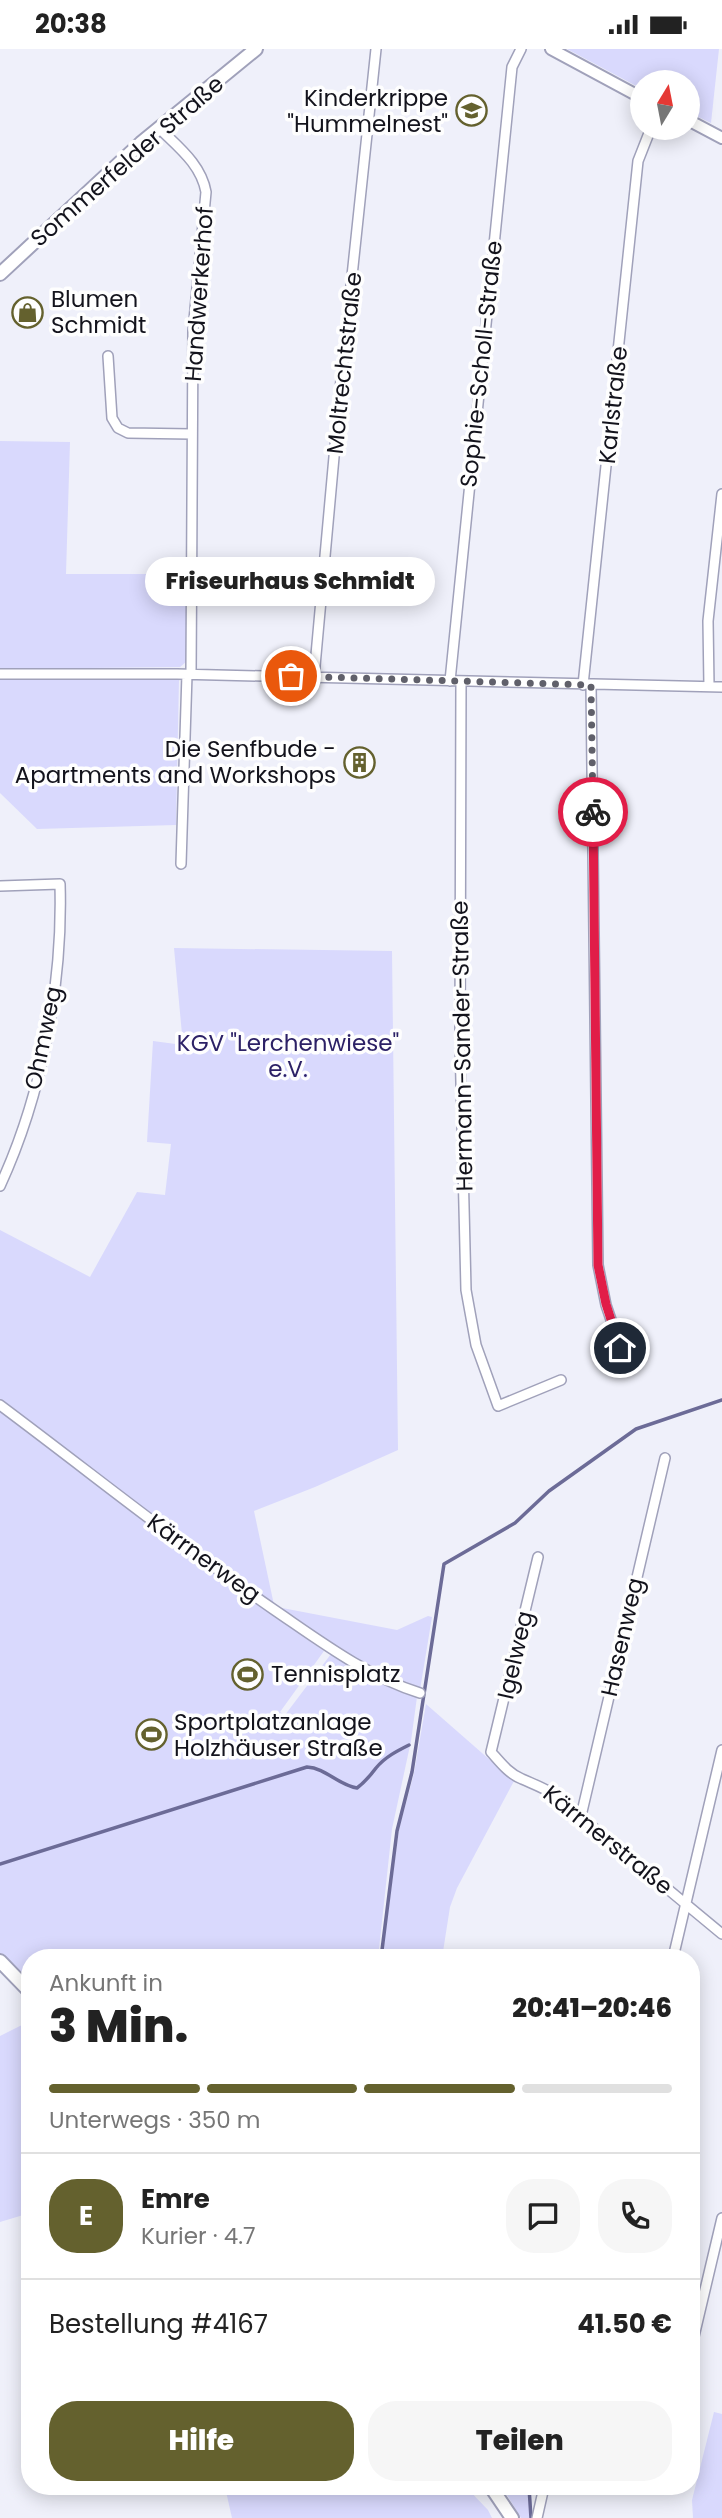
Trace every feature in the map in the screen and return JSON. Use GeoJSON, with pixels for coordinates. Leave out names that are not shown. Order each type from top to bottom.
{"type":"FeatureCollection","features":[{"type":"Feature","properties":{"kind":"main road","name":"Sommerfelder Straße"},"geometry":{"type":"LineString","coordinates":[[0,274],[159,128],[256,49]]}},
{"type":"Feature","properties":{"kind":"main road"},"geometry":{"type":"LineString","coordinates":[[0,1962],[21,1983]]}},
{"type":"Feature","properties":{"kind":"main road"},"geometry":{"type":"LineString","coordinates":[[496,2495],[512,2518]]}},
{"type":"Feature","properties":{"kind":"street","name":"Moltrechtstraße"},"geometry":{"type":"LineString","coordinates":[[314,677],[341,380],[376,49]]}},
{"type":"Feature","properties":{"kind":"street","name":"Sophie-Scholl-Straße"},"geometry":{"type":"LineString","coordinates":[[450,681],[512,68],[521,49]]}},
{"type":"Feature","properties":{"kind":"street"},"geometry":{"type":"LineString","coordinates":[[551,49],[630,92]]}},
{"type":"Feature","properties":{"kind":"street"},"geometry":{"type":"LineString","coordinates":[[700,126],[722,138]]}},
{"type":"Feature","properties":{"kind":"street","name":"Handwerkerhof"},"geometry":{"type":"LineString","coordinates":[[159,128],[194,164],[203,177],[205,192],[193,331],[189,674],[181,864]]}},
{"type":"Feature","properties":{"kind":"street","name":"Karlstraße"},"geometry":{"type":"LineString","coordinates":[[623,1355],[606,1304],[598,1265],[587,685],[638,161],[646,140]]}},
{"type":"Feature","properties":{"kind":"street"},"geometry":{"type":"LineString","coordinates":[[108,356],[112,418],[118,428],[128,433],[191,434]]}},
{"type":"Feature","properties":{"kind":"street"},"geometry":{"type":"LineString","coordinates":[[709,687],[708,621],[722,494]]}},
{"type":"Feature","properties":{"kind":"street"},"geometry":{"type":"LineString","coordinates":[[0,674],[189,674],[722,687]]}},
{"type":"Feature","properties":{"kind":"street","name":"Hermann-Sander-Straße"},"geometry":{"type":"LineString","coordinates":[[461,681],[460,1041],[466,1290],[476,1345],[498,1406],[561,1380]]}},
{"type":"Feature","properties":{"kind":"street","name":"Ohmweg"},"geometry":{"type":"LineString","coordinates":[[0,886],[60,884],[61,920],[54,997],[35,1084],[4,1163],[0,1186]]}},
{"type":"Feature","properties":{"kind":"street","name":"Kärrnerweg"},"geometry":{"type":"LineString","coordinates":[[0,1405],[116,1491],[195,1555],[308,1633],[393,1685],[420,1693]]}},
{"type":"Feature","properties":{"kind":"street","name":"Hasenweg"},"geometry":{"type":"LineString","coordinates":[[580,1816],[665,1458]]}},
{"type":"Feature","properties":{"kind":"street","name":"Igelweg"},"geometry":{"type":"LineString","coordinates":[[491,1752],[538,1557]]}},
{"type":"Feature","properties":{"kind":"street"},"geometry":{"type":"LineString","coordinates":[[675,1949],[722,1750]]}},
{"type":"Feature","properties":{"kind":"street","name":"Kärrnerstraße"},"geometry":{"type":"LineString","coordinates":[[491,1752],[507,1770],[521,1779],[536,1783],[580,1816],[722,1934]]}},
{"type":"Feature","properties":{"kind":"street"},"geometry":{"type":"LineString","coordinates":[[700,2311],[722,2218]]}},
{"type":"Feature","properties":{"kind":"street"},"geometry":{"type":"LineString","coordinates":[[537,2518],[542,2495]]}},
{"type":"Feature","properties":{"kind":"green space"},"geometry":{"type":"Polygon","coordinates":[[[567,49],[719,49],[711,123],[700,118],[700,70],[630,70],[630,83],[567,49]]]}},
{"type":"Feature","properties":{"kind":"green space"},"geometry":{"type":"Polygon","coordinates":[[[0,441],[70,442],[66,574],[185,574],[187,658],[180,667],[0,669],[0,441]]]}},
{"type":"Feature","properties":{"kind":"green space"},"geometry":{"type":"Polygon","coordinates":[[[0,678],[179,679],[176,825],[37,829],[0,793],[0,678]]]}},
{"type":"Feature","properties":{"kind":"green space","name":"KGV \"Lerchenwiese\" e.V."},"geometry":{"type":"Polygon","coordinates":[[[174,948],[392,951],[398,1450],[254,1511],[274,1605],[195,1551],[119,1492],[115,1499],[192,1558],[324,1651],[280,1712],[285,1715],[331,1654],[400,1692],[417,1697],[411,1741],[392,1829],[379,1949],[21,1949],[21,1973],[0,1953],[0,1230],[90,1277],[137,1192],[165,1195],[171,1144],[147,1142],[153,1041],[183,1045],[174,948]]]}},
{"type":"Feature","properties":{"kind":"green space"},"geometry":{"type":"Polygon","coordinates":[[[277,1607],[397,1630],[428,1616],[432,1617],[420,1690],[364,1664],[277,1607]]]}},
{"type":"Feature","properties":{"kind":"green space"},"geometry":{"type":"Polygon","coordinates":[[[426,1704],[514,1781],[457,1888],[450,1907],[443,1949],[383,1949],[399,1829],[414,1773],[426,1704]]]}},
{"type":"Feature","properties":{"kind":"green space"},"geometry":{"type":"Polygon","coordinates":[[[21,2026],[21,2216],[0,2222],[0,2036],[21,2026]]]}},
{"type":"Feature","properties":{"kind":"green space"},"geometry":{"type":"Polygon","coordinates":[[[714,2412],[722,2414],[722,2518],[693,2518],[693,2495],[700,2495],[700,2468],[714,2412]]]}},
{"type":"Feature","properties":{"kind":"green space"},"geometry":{"type":"Polygon","coordinates":[[[227,2495],[474,2495],[492,2518],[232,2518],[227,2495]]]}},
{"type":"Feature","properties":{"kind":"green space"},"geometry":{"type":"Polygon","coordinates":[[[507,2495],[529,2495],[530,2518],[521,2518],[507,2495]]]}},
{"type":"Feature","properties":{"kind":"waterway"},"geometry":{"type":"LineString","coordinates":[[382,1949],[397,1831],[412,1772],[444,1564],[515,1523],[549,1491],[636,1429],[722,1400]]}},
{"type":"Feature","properties":{"kind":"waterway"},"geometry":{"type":"LineString","coordinates":[[0,1864],[307,1767],[320,1770],[357,1788],[383,1761],[409,1745]]}},
{"type":"Feature","properties":{"kind":"waterway"},"geometry":{"type":"LineString","coordinates":[[530,2495],[531,2518]]}},
{"type":"Feature","properties":{"kind":"way so far"},"geometry":{"type":"LineString","coordinates":[[291,676],[591,685],[593,812]]}},
{"type":"Feature","properties":{"kind":"place","name":"Kinderkrippe \"Hummelnest\""},"geometry":{"type":"Point","coordinates":[471,111]}},
{"type":"Feature","properties":{"kind":"place","name":"Blumen Schmidt"},"geometry":{"type":"Point","coordinates":[28,312]}},
{"type":"Feature","properties":{"kind":"place","name":"Friseurhaus Schmidt"},"geometry":{"type":"Point","coordinates":[291,676]}},
{"type":"Feature","properties":{"kind":"place","name":"Die Senfbude - Apartments and Workshops"},"geometry":{"type":"Point","coordinates":[359,762]}},
{"type":"Feature","properties":{"kind":"place","name":"Tennisplatz"},"geometry":{"type":"Point","coordinates":[248,1674]}},
{"type":"Feature","properties":{"kind":"place","name":"Sportplatzanlage Holzhäuser Straße"},"geometry":{"type":"Point","coordinates":[151,1735]}},
{"type":"Feature","properties":{"kind":"route"},"geometry":{"type":"LineString","coordinates":[[593,812],[598,1265],[606,1304],[620,1348]]}}]}
